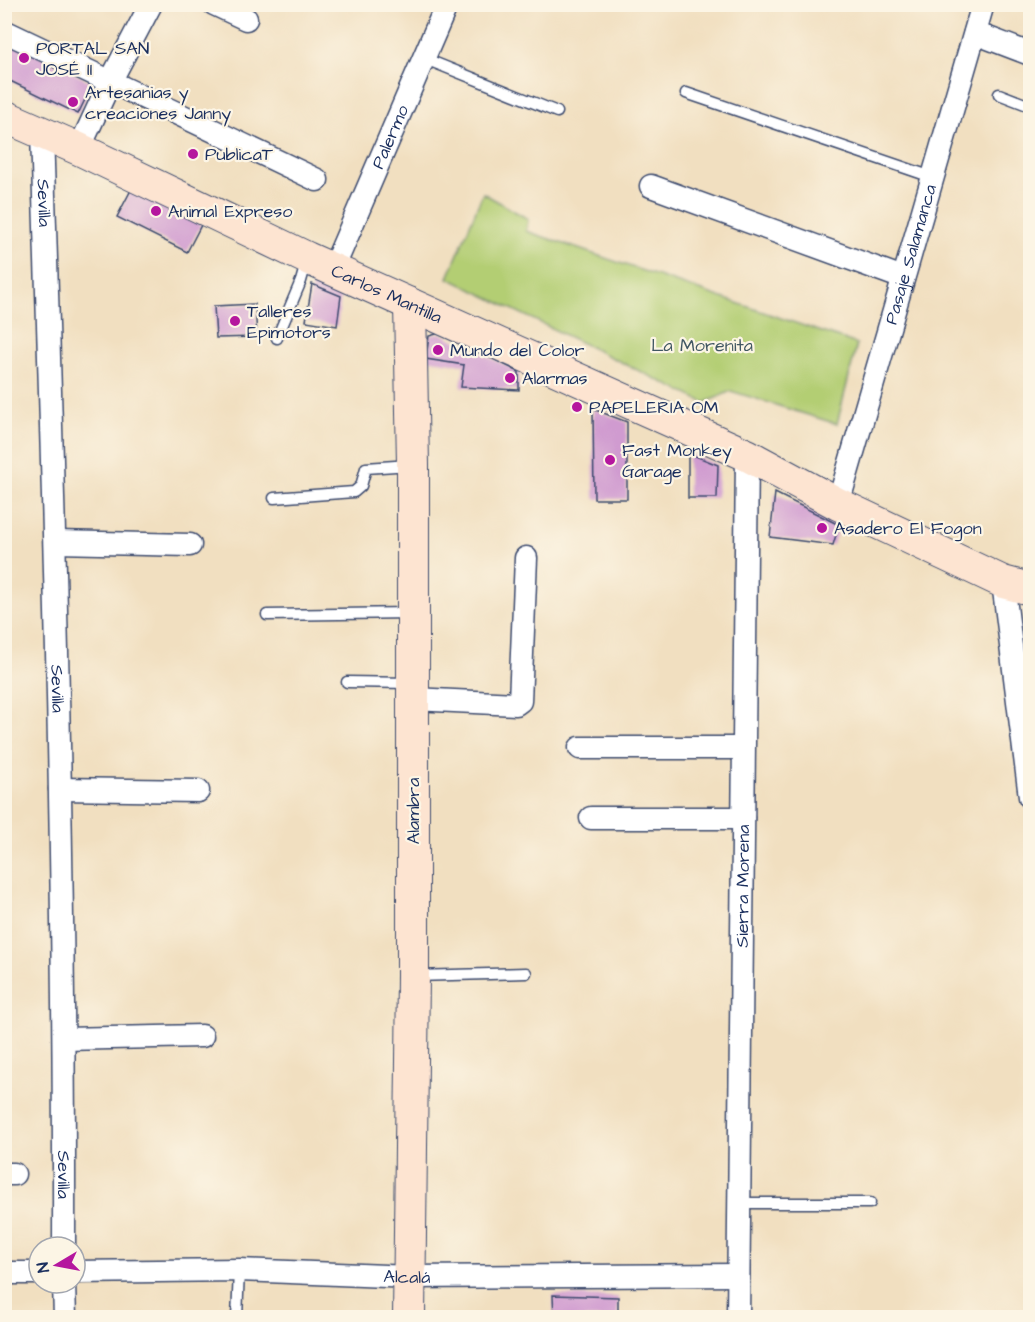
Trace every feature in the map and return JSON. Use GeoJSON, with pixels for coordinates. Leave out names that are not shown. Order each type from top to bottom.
{"type":"FeatureCollection","features":[{"type":"Feature","properties":{"kind":"street"},"geometry":{"type":"LineString","coordinates":[[79,149],[110,82],[151,4]]}},
{"type":"Feature","properties":{"kind":"street"},"geometry":{"type":"LineString","coordinates":[[214,4],[246,19]]}},
{"type":"Feature","properties":{"kind":"street","name":"Palermo"},"geometry":{"type":"LineString","coordinates":[[320,264],[423,58],[447,4]]}},
{"type":"Feature","properties":{"kind":"street","name":"Pasaje Salamanca"},"geometry":{"type":"LineString","coordinates":[[838,504],[983,4]]}},
{"type":"Feature","properties":{"kind":"street"},"geometry":{"type":"LineString","coordinates":[[4,31],[317,180]]}},
{"type":"Feature","properties":{"kind":"street"},"geometry":{"type":"LineString","coordinates":[[975,33],[1030,54]]}},
{"type":"Feature","properties":{"kind":"street","name":"Carlos Mantilla"},"geometry":{"type":"LineString","coordinates":[[4,116],[79,149],[320,264],[747,455],[838,504],[1017,585]]}},
{"type":"Feature","properties":{"kind":"street","name":"Sevilla"},"geometry":{"type":"LineString","coordinates":[[42,133],[56,542],[64,1039],[64,1235]]}},
{"type":"Feature","properties":{"kind":"street"},"geometry":{"type":"LineString","coordinates":[[651,186],[903,278]]}},
{"type":"Feature","properties":{"kind":"street","name":"Alambra"},"geometry":{"type":"LineString","coordinates":[[409,1317],[413,976],[413,465],[410,304]]}},
{"type":"Feature","properties":{"kind":"street","name":"Sierra Morena"},"geometry":{"type":"LineString","coordinates":[[738,1317],[747,455]]}},
{"type":"Feature","properties":{"kind":"street"},"geometry":{"type":"LineString","coordinates":[[56,542],[190,545]]}},
{"type":"Feature","properties":{"kind":"street"},"geometry":{"type":"LineString","coordinates":[[413,691],[516,704],[520,701],[526,558]]}},
{"type":"Feature","properties":{"kind":"street"},"geometry":{"type":"LineString","coordinates":[[1017,585],[1030,797]]}},
{"type":"Feature","properties":{"kind":"street"},"geometry":{"type":"LineString","coordinates":[[580,748],[743,748]]}},
{"type":"Feature","properties":{"kind":"street"},"geometry":{"type":"LineString","coordinates":[[60,789],[198,791]]}},
{"type":"Feature","properties":{"kind":"street"},"geometry":{"type":"LineString","coordinates":[[591,818],[743,818]]}},
{"type":"Feature","properties":{"kind":"street"},"geometry":{"type":"LineString","coordinates":[[64,1039],[202,1036]]}},
{"type":"Feature","properties":{"kind":"street","name":"Alcalá"},"geometry":{"type":"LineString","coordinates":[[87,1272],[240,1270],[410,1278],[738,1275]]}},
{"type":"Feature","properties":{"kind":"street"},"geometry":{"type":"LineString","coordinates":[[4,1273],[27,1273]]}},
{"type":"Feature","properties":{"kind":"street"},"geometry":{"type":"LineString","coordinates":[[64,1295],[65,1317]]}},
{"type":"Feature","properties":{"kind":"lane"},"geometry":{"type":"LineString","coordinates":[[423,58],[557,112]]}},
{"type":"Feature","properties":{"kind":"lane"},"geometry":{"type":"LineString","coordinates":[[686,93],[932,177]]}},
{"type":"Feature","properties":{"kind":"lane"},"geometry":{"type":"LineString","coordinates":[[999,94],[1030,106]]}},
{"type":"Feature","properties":{"kind":"lane"},"geometry":{"type":"LineString","coordinates":[[277,338],[301,282],[320,264]]}},
{"type":"Feature","properties":{"kind":"lane"},"geometry":{"type":"LineString","coordinates":[[274,498],[354,492],[361,486],[366,468],[413,465]]}},
{"type":"Feature","properties":{"kind":"lane"},"geometry":{"type":"LineString","coordinates":[[267,615],[413,613]]}},
{"type":"Feature","properties":{"kind":"lane"},"geometry":{"type":"LineString","coordinates":[[347,682],[413,691]]}},
{"type":"Feature","properties":{"kind":"lane"},"geometry":{"type":"LineString","coordinates":[[413,976],[526,974]]}},
{"type":"Feature","properties":{"kind":"lane"},"geometry":{"type":"LineString","coordinates":[[740,1203],[870,1203]]}},
{"type":"Feature","properties":{"kind":"lane"},"geometry":{"type":"LineString","coordinates":[[237,1317],[240,1270]]}},
{"type":"Feature","properties":{"kind":"green space","name":"La Morenita"},"geometry":{"type":"Polygon","coordinates":[[[483,193],[528,219],[526,231],[857,344],[837,424],[731,391],[705,403],[448,278],[483,193]]]}},
{"type":"Feature","properties":{"kind":"building","name":"PORTAL SAN JOSÉ II"},"geometry":{"type":"Polygon","coordinates":[[[4,38],[93,83],[78,114],[4,78],[4,38]]]}},
{"type":"Feature","properties":{"kind":"building"},"geometry":{"type":"Polygon","coordinates":[[[131,190],[201,225],[187,252],[117,217],[131,190]]]}},
{"type":"Feature","properties":{"kind":"building"},"geometry":{"type":"Polygon","coordinates":[[[312,284],[341,296],[337,326],[306,321],[312,284]]]}},
{"type":"Feature","properties":{"kind":"building","name":"Talleres Epimotors"},"geometry":{"type":"Polygon","coordinates":[[[255,304],[257,337],[216,338],[214,306],[255,304]]]}},
{"type":"Feature","properties":{"kind":"building"},"geometry":{"type":"Polygon","coordinates":[[[440,333],[519,372],[519,390],[461,387],[464,365],[426,359],[429,336],[440,333]]]}},
{"type":"Feature","properties":{"kind":"building","name":"Fast Monkey Garage"},"geometry":{"type":"Polygon","coordinates":[[[593,409],[627,422],[627,499],[594,499],[593,409]]]}},
{"type":"Feature","properties":{"kind":"building"},"geometry":{"type":"Polygon","coordinates":[[[688,453],[718,465],[717,498],[688,498],[688,453]]]}},
{"type":"Feature","properties":{"kind":"building"},"geometry":{"type":"Polygon","coordinates":[[[775,493],[839,525],[833,545],[770,537],[775,493]]]}},
{"type":"Feature","properties":{"kind":"building"},"geometry":{"type":"Polygon","coordinates":[[[553,1295],[618,1297],[618,1318],[554,1318],[553,1295]]]}},
{"type":"Feature","properties":{"kind":"place","name":"PORTAL SAN JOSÉ II"},"geometry":{"type":"Point","coordinates":[24,58]}},
{"type":"Feature","properties":{"kind":"place","name":"Artesanias y creaciones Janny"},"geometry":{"type":"Point","coordinates":[73,102]}},
{"type":"Feature","properties":{"kind":"place","name":"PublicaT"},"geometry":{"type":"Point","coordinates":[193,154]}},
{"type":"Feature","properties":{"kind":"place","name":"Animal Expreso"},"geometry":{"type":"Point","coordinates":[156,211]}},
{"type":"Feature","properties":{"kind":"place","name":"Talleres Epimotors"},"geometry":{"type":"Point","coordinates":[235,321]}},
{"type":"Feature","properties":{"kind":"place","name":"Mundo del Color"},"geometry":{"type":"Point","coordinates":[438,350]}},
{"type":"Feature","properties":{"kind":"place","name":"Alarmas"},"geometry":{"type":"Point","coordinates":[510,378]}},
{"type":"Feature","properties":{"kind":"place","name":"PAPELERIA OM"},"geometry":{"type":"Point","coordinates":[577,407]}},
{"type":"Feature","properties":{"kind":"place","name":"Fast Monkey Garage"},"geometry":{"type":"Point","coordinates":[610,460]}},
{"type":"Feature","properties":{"kind":"place","name":"Asadero El Fogon"},"geometry":{"type":"Point","coordinates":[822,528]}}]}
